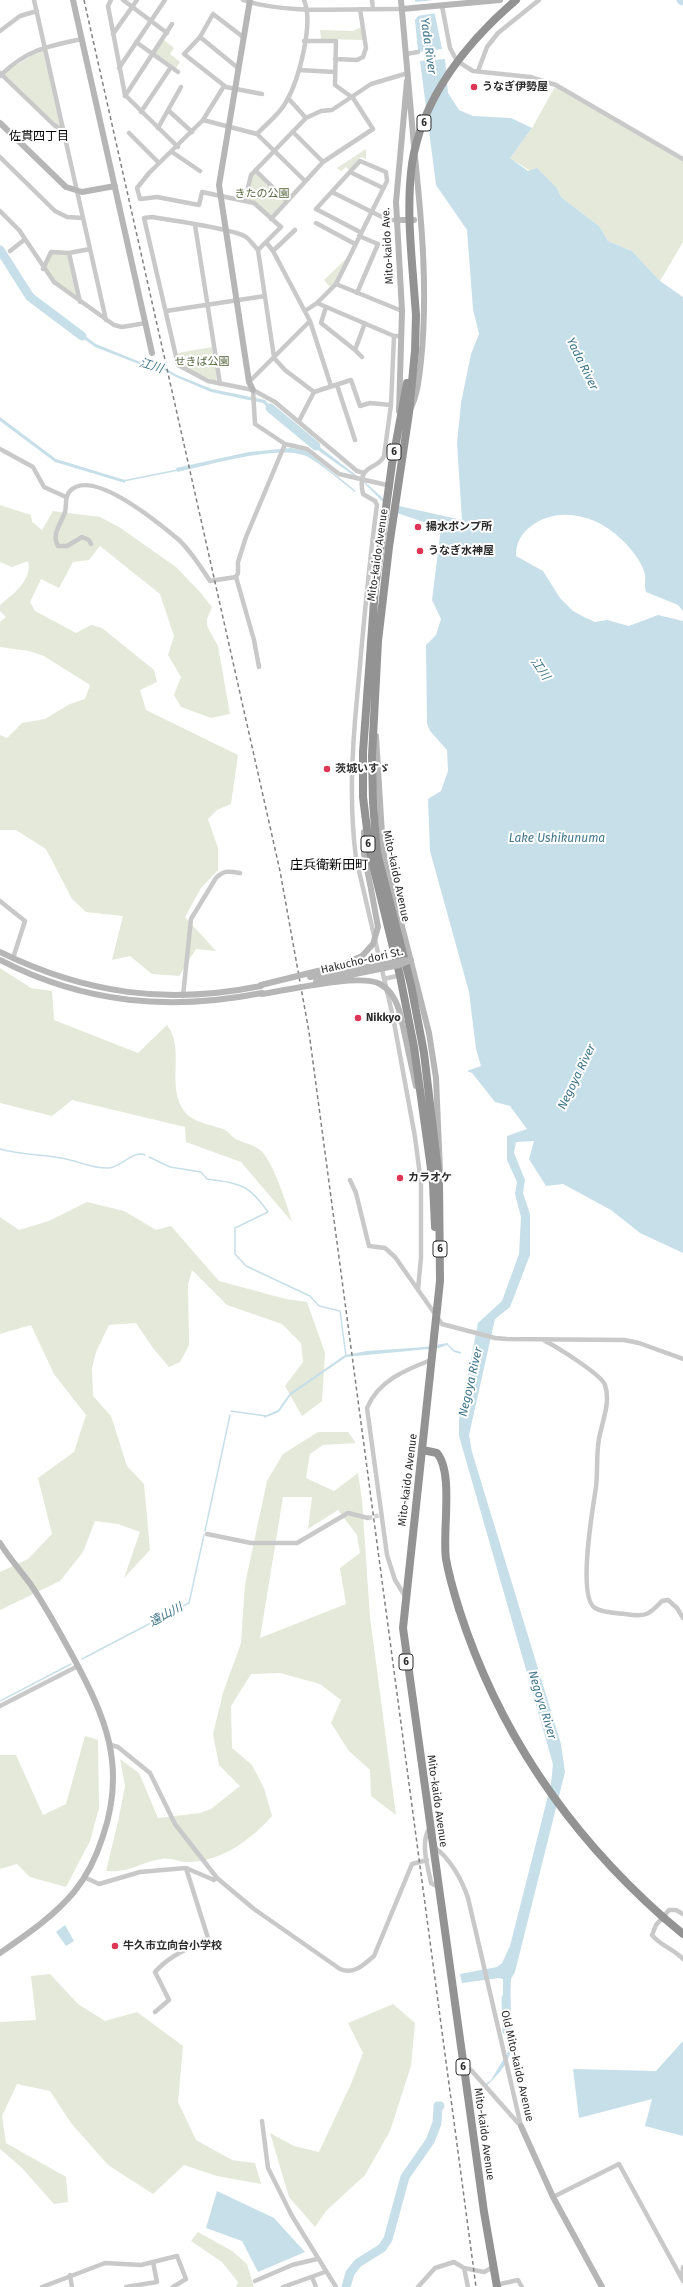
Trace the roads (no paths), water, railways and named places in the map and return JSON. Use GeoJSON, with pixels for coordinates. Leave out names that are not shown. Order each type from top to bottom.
{"type":"FeatureCollection","features":[{"type":"Feature","properties":{"kind":"highway","name":"6"},"geometry":{"type":"LineString","coordinates":[[409,413],[413,321],[410,195],[413,162],[423,125],[434,100],[454,68],[488,27],[516,0]]}},
{"type":"Feature","properties":{"kind":"highway","name":"6"},"geometry":{"type":"LineString","coordinates":[[399,419],[410,378]]}},
{"type":"Feature","properties":{"kind":"highway","name":"Mito-kaido Avenue"},"geometry":{"type":"LineString","coordinates":[[409,413],[385,579],[375,692],[372,756],[374,829],[404,975],[436,1182]]}},
{"type":"Feature","properties":{"kind":"highway","name":"Mito-kaido Avenue"},"geometry":{"type":"LineString","coordinates":[[399,419],[372,620],[362,752],[363,797],[370,853],[424,1053],[436,1182],[440,1281],[423,1450],[405,1596],[403,1628],[429,1829],[496,2286]]}},
{"type":"Feature","properties":{"kind":"highway"},"geometry":{"type":"LineString","coordinates":[[423,1450],[437,1454],[443,1465],[446,1493],[446,1558],[459,1609],[487,1684],[515,1738],[538,1776],[567,1816],[597,1853],[621,1878],[664,1918],[682,1932]]}},
{"type":"Feature","properties":{"kind":"main road"},"geometry":{"type":"LineString","coordinates":[[73,0],[152,354]]}},
{"type":"Feature","properties":{"kind":"main road","name":"Mito-kaido Ave."},"geometry":{"type":"LineString","coordinates":[[401,0],[425,295],[424,331],[416,397],[409,413]]}},
{"type":"Feature","properties":{"kind":"main road"},"geometry":{"type":"LineString","coordinates":[[402,9],[416,9],[473,1],[500,0]]}},
{"type":"Feature","properties":{"kind":"main road"},"geometry":{"type":"LineString","coordinates":[[247,1],[243,37],[219,180],[225,231],[249,382],[252,390]]}},
{"type":"Feature","properties":{"kind":"main road","name":"Mito-kaido Ave."},"geometry":{"type":"LineString","coordinates":[[399,419],[402,311],[396,220],[397,177],[408,73]]}},
{"type":"Feature","properties":{"kind":"main road"},"geometry":{"type":"LineString","coordinates":[[0,123],[60,183],[77,191],[90,192],[115,186]]}},
{"type":"Feature","properties":{"kind":"main road"},"geometry":{"type":"LineString","coordinates":[[396,220],[420,220]]}},
{"type":"Feature","properties":{"kind":"main road"},"geometry":{"type":"LineString","coordinates":[[375,692],[381,831],[392,886],[429,1033],[436,1078],[441,1165],[436,1182]]}},
{"type":"Feature","properties":{"kind":"main road"},"geometry":{"type":"LineString","coordinates":[[246,993],[261,985],[342,965],[362,956],[373,944],[378,927],[364,854],[363,797]]}},
{"type":"Feature","properties":{"kind":"main road"},"geometry":{"type":"LineString","coordinates":[[0,960],[2,953]]}},
{"type":"Feature","properties":{"kind":"main road","name":"Hakucho-dori St."},"geometry":{"type":"LineString","coordinates":[[2,953],[46,973],[102,989],[151,995],[182,996],[262,993],[399,965],[411,960]]}},
{"type":"Feature","properties":{"kind":"main road","name":"Hakucho-dori St."},"geometry":{"type":"LineString","coordinates":[[0,960],[59,986],[123,1000],[149,1003],[192,1003],[246,993]]}},
{"type":"Feature","properties":{"kind":"main road","name":"Hakucho-dori St."},"geometry":{"type":"LineString","coordinates":[[261,985],[397,960],[411,960]]}},
{"type":"Feature","properties":{"kind":"main road"},"geometry":{"type":"LineString","coordinates":[[262,993],[366,980],[379,984],[390,993],[398,1005],[425,1118]]}},
{"type":"Feature","properties":{"kind":"main road"},"geometry":{"type":"LineString","coordinates":[[0,1543],[31,1585],[96,1698],[111,1745],[113,1776],[110,1809],[102,1840],[84,1877],[75,1891],[50,1916],[0,1953]]}},
{"type":"Feature","properties":{"kind":"main road","name":"Old Mito-kaido Avenue"},"geometry":{"type":"LineString","coordinates":[[521,2126],[553,2197],[602,2287]]}},
{"type":"Feature","properties":{"kind":"street"},"geometry":{"type":"LineString","coordinates":[[34,0],[106,320]]}},
{"type":"Feature","properties":{"kind":"street"},"geometry":{"type":"LineString","coordinates":[[111,0],[108,6],[125,96],[178,147]]}},
{"type":"Feature","properties":{"kind":"street"},"geometry":{"type":"LineString","coordinates":[[122,0],[167,32]]}},
{"type":"Feature","properties":{"kind":"street"},"geometry":{"type":"LineString","coordinates":[[113,34],[137,0]]}},
{"type":"Feature","properties":{"kind":"street"},"geometry":{"type":"LineString","coordinates":[[119,68],[165,0]]}},
{"type":"Feature","properties":{"kind":"street"},"geometry":{"type":"LineString","coordinates":[[257,134],[288,98],[299,70],[307,30],[308,8],[304,0]]}},
{"type":"Feature","properties":{"kind":"street"},"geometry":{"type":"LineString","coordinates":[[372,0],[373,9]]}},
{"type":"Feature","properties":{"kind":"street"},"geometry":{"type":"LineString","coordinates":[[478,72],[487,46],[498,33],[539,0]]}},
{"type":"Feature","properties":{"kind":"street"},"geometry":{"type":"LineString","coordinates":[[247,1],[308,8],[402,9]]}},
{"type":"Feature","properties":{"kind":"street"},"geometry":{"type":"LineString","coordinates":[[440,6],[448,48],[456,61],[473,71],[530,77],[556,85],[683,159]]}},
{"type":"Feature","properties":{"kind":"street"},"geometry":{"type":"LineString","coordinates":[[335,59],[357,60],[363,57],[366,48],[360,9]]}},
{"type":"Feature","properties":{"kind":"street"},"geometry":{"type":"LineString","coordinates":[[0,31],[20,16],[37,12]]}},
{"type":"Feature","properties":{"kind":"street"},"geometry":{"type":"LineString","coordinates":[[243,37],[213,14],[200,37],[184,54],[224,86],[262,94]]}},
{"type":"Feature","properties":{"kind":"street"},"geometry":{"type":"LineString","coordinates":[[125,96],[172,24]]}},
{"type":"Feature","properties":{"kind":"street"},"geometry":{"type":"LineString","coordinates":[[200,37],[238,68]]}},
{"type":"Feature","properties":{"kind":"street"},"geometry":{"type":"LineString","coordinates":[[64,131],[54,125],[1,74],[19,59],[45,47],[82,38]]}},
{"type":"Feature","properties":{"kind":"street"},"geometry":{"type":"LineString","coordinates":[[271,219],[323,162],[373,129],[352,98],[335,85],[336,41],[304,41]]}},
{"type":"Feature","properties":{"kind":"street"},"geometry":{"type":"LineString","coordinates":[[136,42],[178,72]]}},
{"type":"Feature","properties":{"kind":"street"},"geometry":{"type":"LineString","coordinates":[[406,54],[418,52]]}},
{"type":"Feature","properties":{"kind":"street"},"geometry":{"type":"LineString","coordinates":[[141,112],[171,67]]}},
{"type":"Feature","properties":{"kind":"street"},"geometry":{"type":"LineString","coordinates":[[299,70],[335,72]]}},
{"type":"Feature","properties":{"kind":"street"},"geometry":{"type":"LineString","coordinates":[[244,200],[248,181],[306,118],[321,111],[332,110],[371,84],[408,73]]}},
{"type":"Feature","properties":{"kind":"street"},"geometry":{"type":"LineString","coordinates":[[224,86],[203,120],[178,147],[159,163],[137,188],[140,199],[157,197],[199,205],[202,192],[254,203],[281,227],[258,250]]}},
{"type":"Feature","properties":{"kind":"street"},"geometry":{"type":"LineString","coordinates":[[158,128],[181,87]]}},
{"type":"Feature","properties":{"kind":"street"},"geometry":{"type":"LineString","coordinates":[[288,98],[306,118]]}},
{"type":"Feature","properties":{"kind":"street"},"geometry":{"type":"LineString","coordinates":[[168,110],[192,132]]}},
{"type":"Feature","properties":{"kind":"street"},"geometry":{"type":"LineString","coordinates":[[203,120],[257,134],[305,181]]}},
{"type":"Feature","properties":{"kind":"street"},"geometry":{"type":"LineString","coordinates":[[293,132],[323,162]]}},
{"type":"Feature","properties":{"kind":"street"},"geometry":{"type":"LineString","coordinates":[[129,133],[159,163]]}},
{"type":"Feature","properties":{"kind":"street"},"geometry":{"type":"LineString","coordinates":[[172,152],[200,171]]}},
{"type":"Feature","properties":{"kind":"street"},"geometry":{"type":"LineString","coordinates":[[0,157],[55,211],[67,217],[83,218]]}},
{"type":"Feature","properties":{"kind":"street"},"geometry":{"type":"LineString","coordinates":[[305,311],[317,303],[336,284],[356,244],[360,234],[382,188],[387,181],[386,172],[360,161],[316,209],[360,234],[378,244],[357,293]]}},
{"type":"Feature","properties":{"kind":"street"},"geometry":{"type":"LineString","coordinates":[[256,171],[287,201]]}},
{"type":"Feature","properties":{"kind":"street"},"geometry":{"type":"LineString","coordinates":[[350,172],[382,188]]}},
{"type":"Feature","properties":{"kind":"street"},"geometry":{"type":"LineString","coordinates":[[332,192],[388,220],[396,220]]}},
{"type":"Feature","properties":{"kind":"street"},"geometry":{"type":"LineString","coordinates":[[0,211],[19,230],[43,269],[54,282],[80,302],[119,327],[146,323]]}},
{"type":"Feature","properties":{"kind":"street"},"geometry":{"type":"LineString","coordinates":[[314,392],[285,370],[274,358],[258,250],[246,236],[152,217],[144,218],[178,365],[189,373],[220,384],[252,390],[275,402],[357,471],[364,473]]}},
{"type":"Feature","properties":{"kind":"street"},"geometry":{"type":"LineString","coordinates":[[316,223],[356,244]]}},
{"type":"Feature","properties":{"kind":"street"},"geometry":{"type":"LineString","coordinates":[[195,225],[220,384]]}},
{"type":"Feature","properties":{"kind":"street"},"geometry":{"type":"LineString","coordinates":[[273,251],[295,230]]}},
{"type":"Feature","properties":{"kind":"street"},"geometry":{"type":"LineString","coordinates":[[10,252],[24,240]]}},
{"type":"Feature","properties":{"kind":"street"},"geometry":{"type":"LineString","coordinates":[[266,242],[273,251],[310,321],[331,386]]}},
{"type":"Feature","properties":{"kind":"street"},"geometry":{"type":"LineString","coordinates":[[43,269],[51,252],[69,253],[90,249]]}},
{"type":"Feature","properties":{"kind":"street"},"geometry":{"type":"LineString","coordinates":[[69,253],[80,302]]}},
{"type":"Feature","properties":{"kind":"street"},"geometry":{"type":"LineString","coordinates":[[336,284],[402,311]]}},
{"type":"Feature","properties":{"kind":"street"},"geometry":{"type":"LineString","coordinates":[[166,311],[265,296]]}},
{"type":"Feature","properties":{"kind":"street"},"geometry":{"type":"LineString","coordinates":[[317,303],[394,336],[402,336]]}},
{"type":"Feature","properties":{"kind":"street"},"geometry":{"type":"LineString","coordinates":[[326,307],[321,323],[362,357]]}},
{"type":"Feature","properties":{"kind":"street"},"geometry":{"type":"LineString","coordinates":[[249,382],[310,321]]}},
{"type":"Feature","properties":{"kind":"street"},"geometry":{"type":"LineString","coordinates":[[355,350],[365,323]]}},
{"type":"Feature","properties":{"kind":"street"},"geometry":{"type":"LineString","coordinates":[[394,336],[391,405],[384,456],[380,463],[370,467],[364,473],[363,481],[363,494],[376,501],[377,505],[363,619],[353,735],[352,832],[356,858],[408,1093],[421,1183],[421,1257],[418,1290]]}},
{"type":"Feature","properties":{"kind":"street"},"geometry":{"type":"LineString","coordinates":[[299,421],[314,392],[350,380],[360,406],[370,403],[391,405]]}},
{"type":"Feature","properties":{"kind":"street"},"geometry":{"type":"LineString","coordinates":[[337,384],[355,440]]}},
{"type":"Feature","properties":{"kind":"street"},"geometry":{"type":"LineString","coordinates":[[252,390],[255,424],[284,444],[307,449],[340,474],[363,481],[398,488]]}},
{"type":"Feature","properties":{"kind":"street"},"geometry":{"type":"LineString","coordinates":[[259,667],[254,640],[236,577],[238,573],[238,562],[246,537],[284,444]]}},
{"type":"Feature","properties":{"kind":"street"},"geometry":{"type":"LineString","coordinates":[[0,449],[33,467],[44,487],[66,498]]}},
{"type":"Feature","properties":{"kind":"street"},"geometry":{"type":"LineString","coordinates":[[91,544],[89,540],[82,537],[67,546],[57,545],[55,536],[65,511],[66,498],[70,491],[75,488],[92,485],[119,496],[179,540],[210,580],[236,577]]}},
{"type":"Feature","properties":{"kind":"street"},"geometry":{"type":"LineString","coordinates":[[363,619],[372,620]]}},
{"type":"Feature","properties":{"kind":"street"},"geometry":{"type":"LineString","coordinates":[[182,996],[191,919],[205,899],[216,878],[227,871],[240,873]]}},
{"type":"Feature","properties":{"kind":"street"},"geometry":{"type":"LineString","coordinates":[[0,901],[25,921],[13,958]]}},
{"type":"Feature","properties":{"kind":"street"},"geometry":{"type":"LineString","coordinates":[[384,979],[404,975]]}},
{"type":"Feature","properties":{"kind":"street"},"geometry":{"type":"LineString","coordinates":[[350,1180],[356,1193],[369,1246],[385,1248],[390,1251],[442,1324],[495,1338],[545,1341],[578,1339],[624,1340],[639,1343],[683,1359]]}},
{"type":"Feature","properties":{"kind":"street"},"geometry":{"type":"LineString","coordinates":[[421,1183],[436,1182]]}},
{"type":"Feature","properties":{"kind":"street"},"geometry":{"type":"LineString","coordinates":[[545,1341],[602,1378],[608,1398],[599,1439],[596,1485],[587,1544],[588,1586],[592,1604],[595,1608],[603,1611],[639,1616],[651,1613],[662,1601],[668,1600],[677,1608],[683,1618]]}},
{"type":"Feature","properties":{"kind":"street"},"geometry":{"type":"LineString","coordinates":[[405,1596],[395,1580],[387,1555],[367,1408],[374,1394],[388,1380],[431,1360]]}},
{"type":"Feature","properties":{"kind":"street"},"geometry":{"type":"LineString","coordinates":[[207,1534],[251,1543],[297,1543],[348,1513],[368,1518]]}},
{"type":"Feature","properties":{"kind":"street"},"geometry":{"type":"LineString","coordinates":[[0,1706],[78,1666]]}},
{"type":"Feature","properties":{"kind":"street"},"geometry":{"type":"LineString","coordinates":[[111,1745],[118,1747],[150,1773],[175,1824],[217,1878],[254,1909],[346,1972],[356,1970],[365,1965],[374,1956],[412,1864],[427,1860]]}},
{"type":"Feature","properties":{"kind":"street"},"geometry":{"type":"LineString","coordinates":[[429,1829],[425,1836],[427,1860],[431,1883],[438,1887]]}},
{"type":"Feature","properties":{"kind":"street","name":"Old Mito-kaido Avenue"},"geometry":{"type":"LineString","coordinates":[[432,1846],[440,1852],[463,1884],[470,1905],[521,2126]]}},
{"type":"Feature","properties":{"kind":"street"},"geometry":{"type":"LineString","coordinates":[[84,1877],[99,1884],[140,1872],[186,1868],[214,1880],[217,1878]]}},
{"type":"Feature","properties":{"kind":"street"},"geometry":{"type":"LineString","coordinates":[[155,2012],[169,2000],[155,1972],[162,1964],[180,1952],[208,1938],[186,1868]]}},
{"type":"Feature","properties":{"kind":"street"},"geometry":{"type":"LineString","coordinates":[[683,1914],[676,1910],[669,1910],[656,1925],[652,1935],[655,1940],[677,1952],[683,1959]]}},
{"type":"Feature","properties":{"kind":"street"},"geometry":{"type":"LineString","coordinates":[[463,2064],[471,2070],[521,2126]]}},
{"type":"Feature","properties":{"kind":"street"},"geometry":{"type":"LineString","coordinates":[[262,2121],[268,2168],[317,2259],[336,2287]]}},
{"type":"Feature","properties":{"kind":"street"},"geometry":{"type":"LineString","coordinates":[[553,2197],[619,2164],[682,2280]]}},
{"type":"Feature","properties":{"kind":"street"},"geometry":{"type":"LineString","coordinates":[[42,2287],[70,2275],[105,2264],[141,2265],[177,2256],[186,2279],[173,2287]]}},
{"type":"Feature","properties":{"kind":"street"},"geometry":{"type":"LineString","coordinates":[[255,2281],[292,2265],[317,2259]]}},
{"type":"Feature","properties":{"kind":"street"},"geometry":{"type":"LineString","coordinates":[[126,2287],[157,2282],[153,2262]]}},
{"type":"Feature","properties":{"kind":"street"},"geometry":{"type":"LineString","coordinates":[[418,2287],[435,2268],[442,2264],[454,2262],[464,2268],[484,2272],[493,2268]]}},
{"type":"Feature","properties":{"kind":"street"},"geometry":{"type":"LineString","coordinates":[[682,2280],[683,2267]]}},
{"type":"Feature","properties":{"kind":"street"},"geometry":{"type":"LineString","coordinates":[[464,2268],[468,2287]]}},
{"type":"Feature","properties":{"kind":"street"},"geometry":{"type":"LineString","coordinates":[[283,2287],[325,2272]]}},
{"type":"Feature","properties":{"kind":"street"},"geometry":{"type":"LineString","coordinates":[[70,2275],[72,2287]]}},
{"type":"Feature","properties":{"kind":"street"},"geometry":{"type":"LineString","coordinates":[[312,2277],[316,2287]]}},
{"type":"Feature","properties":{"kind":"street"},"geometry":{"type":"LineString","coordinates":[[496,2286],[518,2280],[522,2287]]}},
{"type":"Feature","properties":{"kind":"water"},"geometry":{"type":"Polygon","coordinates":[[[415,0],[432,0],[442,49],[418,52],[415,20],[418,16],[415,0]]]}},
{"type":"Feature","properties":{"kind":"water","name":"Lake Ushikunuma"},"geometry":{"type":"Polygon","coordinates":[[[445,59],[448,93],[459,110],[473,116],[511,118],[532,128],[510,158],[528,171],[537,168],[557,188],[561,197],[599,226],[608,241],[632,251],[660,281],[683,297],[683,611],[678,605],[646,592],[645,574],[632,550],[611,531],[589,519],[564,515],[552,516],[541,520],[524,533],[519,540],[516,552],[516,556],[543,571],[560,598],[573,611],[595,622],[607,620],[629,626],[658,615],[683,621],[683,1253],[640,1233],[611,1210],[563,1184],[546,1186],[529,1159],[534,1141],[516,1142],[514,1153],[525,1180],[523,1193],[530,1214],[530,1255],[510,1307],[495,1319],[469,1435],[472,1452],[561,1744],[565,1772],[515,1972],[511,1979],[510,2011],[503,2008],[503,1979],[499,1978],[462,1983],[460,1974],[497,1967],[502,1963],[510,1946],[551,1784],[553,1764],[459,1436],[459,1420],[478,1323],[502,1301],[519,1254],[521,1217],[515,1194],[517,1182],[507,1160],[507,1136],[527,1129],[510,1106],[495,1102],[472,1073],[467,1071],[481,1066],[476,1049],[469,992],[430,851],[428,799],[441,791],[448,771],[447,750],[430,731],[427,723],[426,645],[436,635],[441,619],[432,600],[441,528],[397,513],[399,506],[462,520],[457,443],[461,403],[471,354],[479,334],[473,309],[467,230],[436,185],[420,61],[445,59]]]}},
{"type":"Feature","properties":{"kind":"water"},"geometry":{"type":"Polygon","coordinates":[[[74,328],[96,344],[150,366],[165,368],[177,375],[212,389],[265,400],[280,416],[278,418],[263,403],[211,392],[176,377],[164,370],[149,368],[95,347],[72,330],[74,328]]]}},
{"type":"Feature","properties":{"kind":"water"},"geometry":{"type":"Polygon","coordinates":[[[0,417],[56,459],[125,480],[125,483],[55,462],[0,421],[0,417]]]}},
{"type":"Feature","properties":{"kind":"water"},"geometry":{"type":"Polygon","coordinates":[[[308,438],[365,482],[386,501],[385,504],[364,483],[305,441],[308,438]]]}},
{"type":"Feature","properties":{"kind":"water"},"geometry":{"type":"Polygon","coordinates":[[[291,448],[306,451],[356,491],[355,492],[308,457],[296,453],[263,454],[244,457],[177,472],[176,468],[249,452],[291,448]]]}},
{"type":"Feature","properties":{"kind":"water"},"geometry":{"type":"Polygon","coordinates":[[[447,1343],[454,1350],[461,1352],[461,1354],[454,1352],[447,1345],[439,1348],[346,1357],[291,1395],[279,1412],[264,1418],[264,1416],[278,1410],[290,1393],[345,1355],[367,1351],[425,1347],[447,1343]]]}},
{"type":"Feature","properties":{"kind":"water"},"geometry":{"type":"Polygon","coordinates":[[[65,1925],[74,1941],[66,1946],[56,1932],[65,1925]]]}},
{"type":"Feature","properties":{"kind":"water"},"geometry":{"type":"Polygon","coordinates":[[[506,2019],[511,2050],[510,2054],[504,2067],[475,2099],[474,2097],[480,2088],[491,2080],[508,2052],[504,2020],[506,2019]]]}},
{"type":"Feature","properties":{"kind":"water"},"geometry":{"type":"Polygon","coordinates":[[[683,2041],[683,2136],[645,2126],[652,2099],[579,2118],[573,2069],[656,2071],[683,2041]]]}},
{"type":"Feature","properties":{"kind":"water"},"geometry":{"type":"Polygon","coordinates":[[[217,2191],[274,2218],[305,2252],[258,2272],[242,2241],[206,2228],[217,2191]]]}},
{"type":"Feature","properties":{"kind":"waterway","name":"Yada River"},"geometry":{"type":"LineString","coordinates":[[427,39],[431,72]]}},
{"type":"Feature","properties":{"kind":"waterway","name":"江川"},"geometry":{"type":"LineString","coordinates":[[0,250],[30,297],[82,336]]}},
{"type":"Feature","properties":{"kind":"waterway","name":"江川"},"geometry":{"type":"LineString","coordinates":[[270,408],[316,446]]}},
{"type":"Feature","properties":{"kind":"waterway"},"geometry":{"type":"LineString","coordinates":[[123,481],[178,470]]}},
{"type":"Feature","properties":{"kind":"waterway"},"geometry":{"type":"LineString","coordinates":[[0,1149],[18,1153],[61,1158],[94,1167],[104,1168],[118,1165],[136,1155],[145,1155]]}},
{"type":"Feature","properties":{"kind":"waterway"},"geometry":{"type":"LineString","coordinates":[[149,1157],[170,1167],[201,1172],[207,1179],[242,1186],[255,1195],[268,1212],[235,1228],[235,1254],[246,1266],[310,1296],[319,1306],[340,1311],[346,1356]]}},
{"type":"Feature","properties":{"kind":"waterway","name":"遠山川"},"geometry":{"type":"LineString","coordinates":[[231,1411],[266,1416]]}},
{"type":"Feature","properties":{"kind":"waterway","name":"遠山川"},"geometry":{"type":"LineString","coordinates":[[205,1531],[230,1415]]}},
{"type":"Feature","properties":{"kind":"waterway","name":"遠山川"},"geometry":{"type":"LineString","coordinates":[[82,1659],[189,1603],[204,1535]]}},
{"type":"Feature","properties":{"kind":"waterway","name":"遠山川"},"geometry":{"type":"LineString","coordinates":[[0,1701],[71,1664]]}},
{"type":"Feature","properties":{"kind":"waterway","name":"Negoya River"},"geometry":{"type":"LineString","coordinates":[[506,1998],[507,2031]]}},
{"type":"Feature","properties":{"kind":"waterway","name":"Negoya River"},"geometry":{"type":"LineString","coordinates":[[346,2287],[350,2273],[358,2263],[382,2248],[388,2239],[405,2177],[430,2141],[437,2123],[438,2106],[440,2106]]}},
{"type":"Feature","properties":{"kind":"tunnel"},"geometry":{"type":"LineString","coordinates":[[368,1518],[381,1515]]}},
{"type":"Feature","properties":{"kind":"railway"},"geometry":{"type":"LineString","coordinates":[[84,0],[280,871],[309,1032],[476,2287]]}},
{"type":"Feature","properties":{"kind":"place","name":"うなぎ伊勢屋"},"geometry":{"type":"Point","coordinates":[474,87]}},
{"type":"Feature","properties":{"kind":"place","name":"揚水ポンプ所"},"geometry":{"type":"Point","coordinates":[418,527]}},
{"type":"Feature","properties":{"kind":"place","name":"うなぎ水神屋"},"geometry":{"type":"Point","coordinates":[420,551]}},
{"type":"Feature","properties":{"kind":"place","name":"茨城いすゞ"},"geometry":{"type":"Point","coordinates":[327,769]}},
{"type":"Feature","properties":{"kind":"place","name":"Nikkyo"},"geometry":{"type":"Point","coordinates":[358,1018]}},
{"type":"Feature","properties":{"kind":"place","name":"カラオケ"},"geometry":{"type":"Point","coordinates":[400,1178]}},
{"type":"Feature","properties":{"kind":"place","name":"牛久市立向台小学校"},"geometry":{"type":"Point","coordinates":[115,1946]}},
{"type":"Feature","properties":{"kind":"district","name":"佐貫四丁目"},"geometry":{"type":"Point","coordinates":[39,137]}},
{"type":"Feature","properties":{"kind":"district","name":"庄兵衛新田町"},"geometry":{"type":"Point","coordinates":[329,865]}},
{"type":"Feature","properties":{"kind":"park label","name":"きたの公園"},"geometry":{"type":"Point","coordinates":[262,194]}},
{"type":"Feature","properties":{"kind":"park label","name":"せきば公園"},"geometry":{"type":"Point","coordinates":[202,362]}}]}
